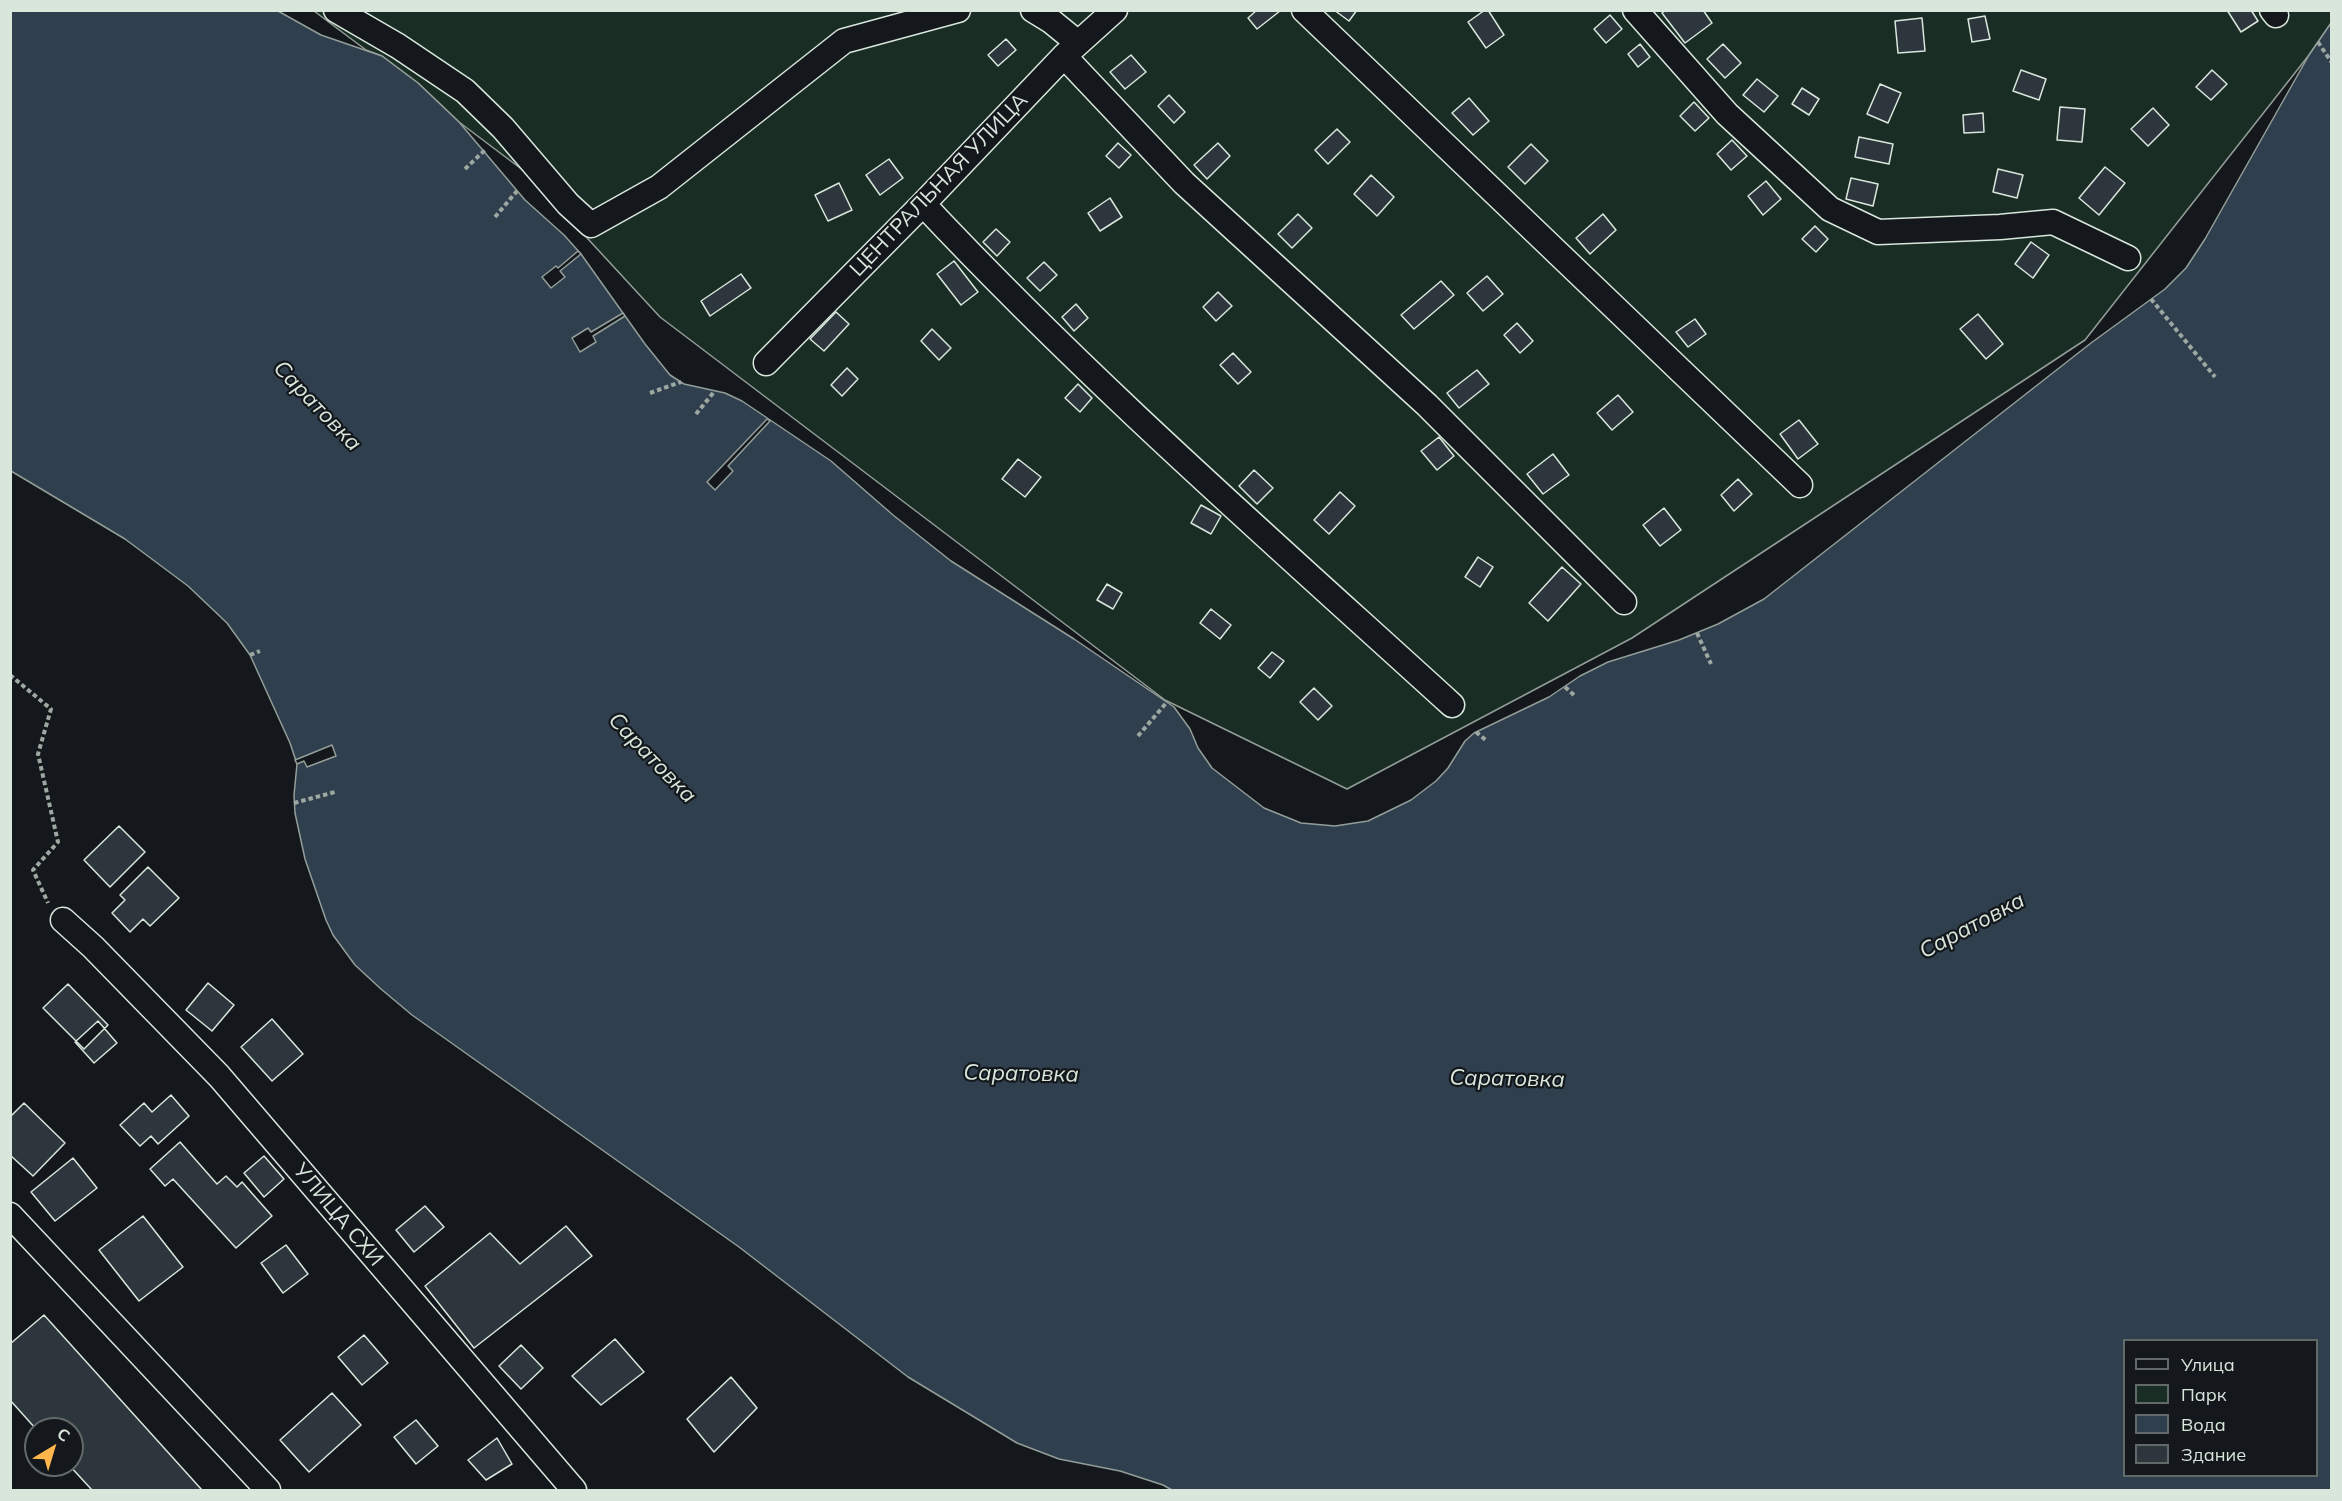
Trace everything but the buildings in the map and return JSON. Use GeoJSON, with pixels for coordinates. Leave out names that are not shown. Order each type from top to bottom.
{"type":"FeatureCollection","features":[{"type":"Feature","properties":{"kind":"street"},"geometry":{"type":"LineString","coordinates":[[336,10],[398,46],[465,91],[503,128],[568,204],[591,225],[658,187],[844,40],[958,10]]}},
{"type":"Feature","properties":{"kind":"street","name":"ЦЕНТРАЛЬНАЯ УЛИЦА"},"geometry":{"type":"LineString","coordinates":[[766,363],[1071,50],[1115,10]]}},
{"type":"Feature","properties":{"kind":"street"},"geometry":{"type":"LineString","coordinates":[[1304,10],[1800,485]]}},
{"type":"Feature","properties":{"kind":"street"},"geometry":{"type":"LineString","coordinates":[[1635,10],[1727,114],[1830,209],[1878,232],[2000,227],[2053,222],[2128,258]]}},
{"type":"Feature","properties":{"kind":"street"},"geometry":{"type":"LineString","coordinates":[[1042,14],[1184,183],[1428,405],[1624,602]]}},
{"type":"Feature","properties":{"kind":"street"},"geometry":{"type":"LineString","coordinates":[[923,204],[1001,287],[1144,425],[1452,705]]}},
{"type":"Feature","properties":{"kind":"street","name":"УЛИЦА СХИ"},"geometry":{"type":"LineString","coordinates":[[57,913],[219,1076],[490,1396],[572,1486],[574,1491]]}},
{"type":"Feature","properties":{"kind":"street"},"geometry":{"type":"LineString","coordinates":[[10,1215],[268,1491]]}},
{"type":"Feature","properties":{"kind":"path"},"geometry":{"type":"LineString","coordinates":[[2318,42],[2331,63]]}},
{"type":"Feature","properties":{"kind":"path"},"geometry":{"type":"LineString","coordinates":[[465,169],[485,150]]}},
{"type":"Feature","properties":{"kind":"path"},"geometry":{"type":"LineString","coordinates":[[495,217],[517,191]]}},
{"type":"Feature","properties":{"kind":"path"},"geometry":{"type":"LineString","coordinates":[[2151,299],[2215,377]]}},
{"type":"Feature","properties":{"kind":"path"},"geometry":{"type":"LineString","coordinates":[[650,393],[681,382]]}},
{"type":"Feature","properties":{"kind":"path"},"geometry":{"type":"LineString","coordinates":[[696,414],[714,392]]}},
{"type":"Feature","properties":{"kind":"path"},"geometry":{"type":"LineString","coordinates":[[1697,633],[1710,664]]}},
{"type":"Feature","properties":{"kind":"path"},"geometry":{"type":"LineString","coordinates":[[250,655],[260,651]]}},
{"type":"Feature","properties":{"kind":"path"},"geometry":{"type":"LineString","coordinates":[[10,675],[51,709],[38,754],[58,842],[33,870],[57,913]]}},
{"type":"Feature","properties":{"kind":"path"},"geometry":{"type":"LineString","coordinates":[[1565,687],[1575,696]]}},
{"type":"Feature","properties":{"kind":"path"},"geometry":{"type":"LineString","coordinates":[[1138,736],[1167,702]]}},
{"type":"Feature","properties":{"kind":"path"},"geometry":{"type":"LineString","coordinates":[[1476,732],[1487,741]]}},
{"type":"Feature","properties":{"kind":"path"},"geometry":{"type":"LineString","coordinates":[[294,803],[335,792]]}},
{"type":"Feature","properties":{"kind":"green space"},"geometry":{"type":"Polygon","coordinates":[[[2331,10],[2332,22],[2309,55],[2085,340],[1632,638],[1347,789],[1165,700],[660,317],[528,174],[459,122],[418,83],[382,56],[366,50],[314,11],[2331,10]]]}},
{"type":"Feature","properties":{"kind":"water","name":"Саратовка"},"geometry":{"type":"Polygon","coordinates":[[[11,11],[278,11],[321,35],[382,56],[418,83],[459,122],[525,200],[564,235],[581,254],[670,375],[684,384],[725,393],[742,401],[831,461],[951,561],[1074,639],[1174,707],[1190,729],[1198,748],[1212,768],[1264,808],[1301,823],[1335,826],[1368,821],[1411,800],[1436,781],[1448,768],[1465,741],[1474,733],[1549,697],[1580,676],[1608,662],[1679,640],[1718,624],[1764,599],[2091,343],[2165,289],[2186,268],[2205,239],[2309,55],[2331,23],[2331,1490],[1172,1490],[1120,1471],[1059,1459],[1017,1443],[908,1377],[739,1247],[412,1015],[355,965],[333,935],[305,859],[295,813],[297,764],[290,743],[250,655],[227,623],[188,586],[125,539],[11,471],[11,11]]]}},
{"type":"Feature","properties":{"kind":"pier"},"geometry":{"type":"Polygon","coordinates":[[[578,251],[581,254],[560,271],[565,277],[551,288],[542,277],[556,266],[558,268],[578,251]]]}},
{"type":"Feature","properties":{"kind":"pier"},"geometry":{"type":"Polygon","coordinates":[[[623,313],[625,316],[593,336],[596,342],[580,352],[572,338],[588,328],[591,332],[623,313]]]}},
{"type":"Feature","properties":{"kind":"pier"},"geometry":{"type":"Polygon","coordinates":[[[767,419],[770,421],[728,466],[733,471],[715,490],[707,482],[767,419]]]}},
{"type":"Feature","properties":{"kind":"pier"},"geometry":{"type":"Polygon","coordinates":[[[332,745],[336,756],[307,767],[304,761],[297,764],[295,760],[332,745]]]}}]}
